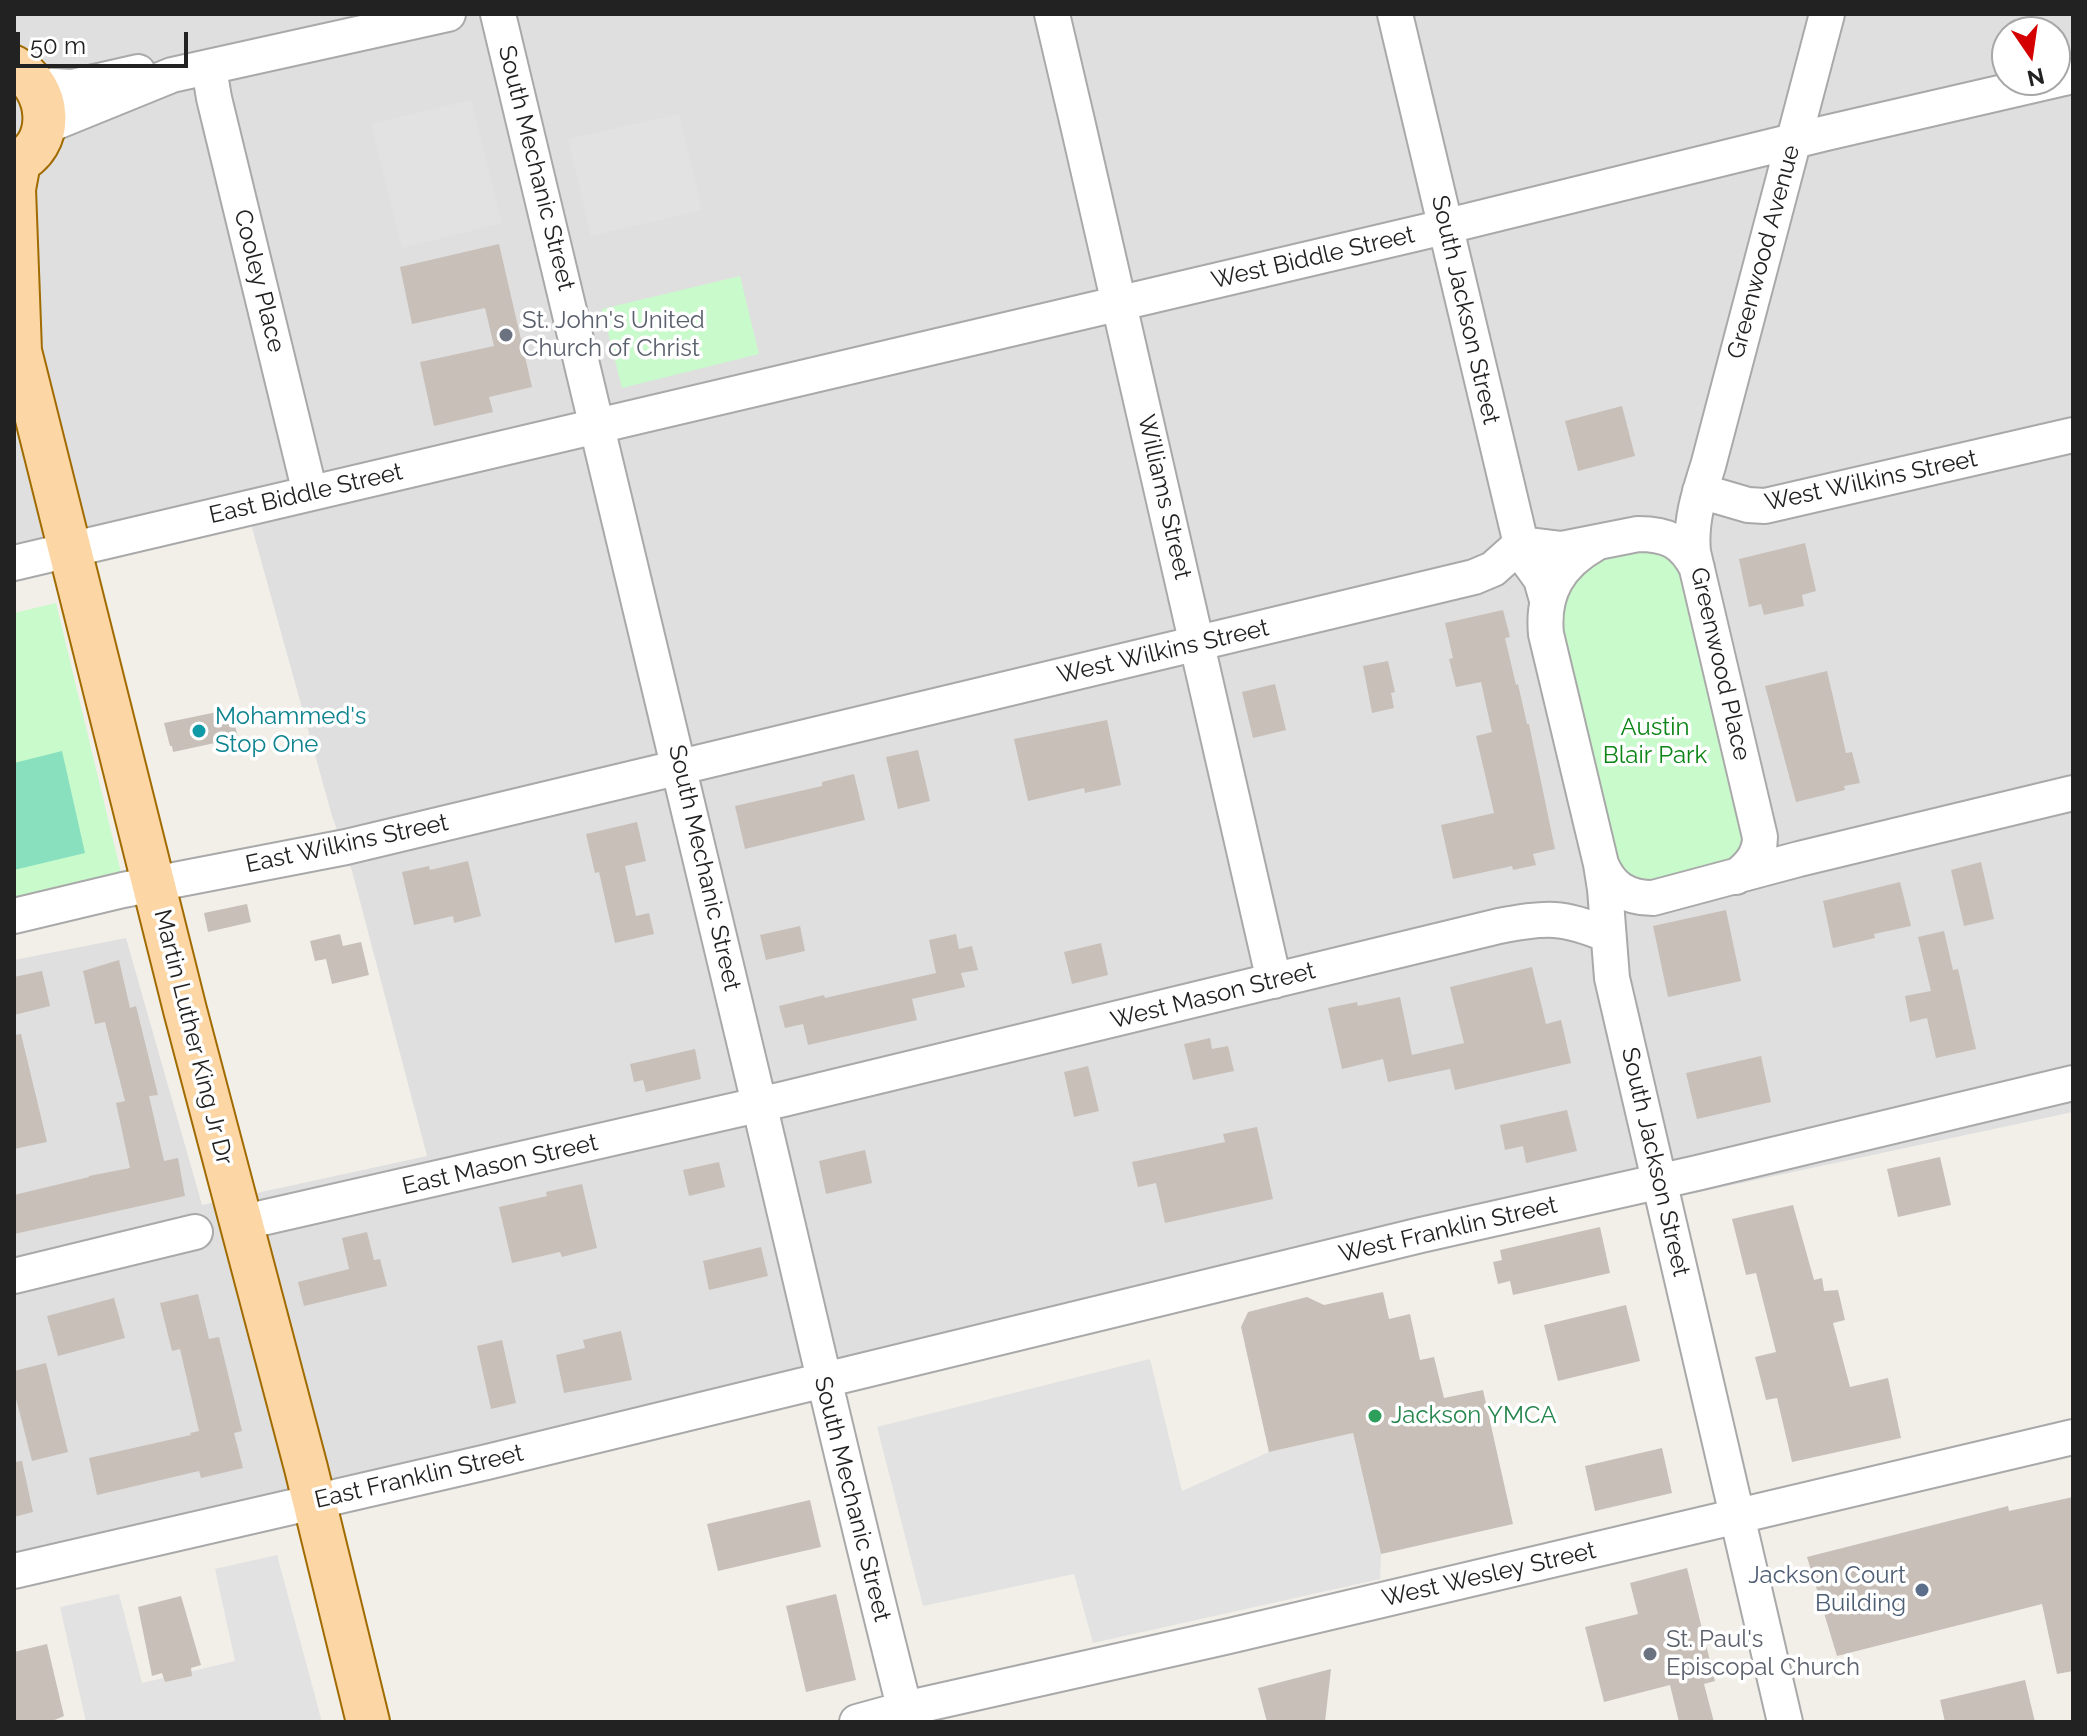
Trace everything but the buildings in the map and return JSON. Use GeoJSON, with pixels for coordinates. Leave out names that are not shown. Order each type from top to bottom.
{"type":"FeatureCollection","features":[{"type":"Feature","properties":{"kind":"main road"},"geometry":{"type":"LineString","coordinates":[[17,163],[36,146],[44,127],[43,104],[25,76]]}},
{"type":"Feature","properties":{"kind":"main road","name":"Martin Luther King Jr Dr"},"geometry":{"type":"LineString","coordinates":[[17,163],[14,189],[17,344],[368,1722]]}},
{"type":"Feature","properties":{"kind":"street"},"geometry":{"type":"LineString","coordinates":[[44,127],[172,75],[209,68],[345,25],[448,14]]}},
{"type":"Feature","properties":{"kind":"street","name":"South Mechanic Street"},"geometry":{"type":"LineString","coordinates":[[498,14],[906,1716]]}},
{"type":"Feature","properties":{"kind":"street","name":"Williams Street"},"geometry":{"type":"LineString","coordinates":[[1052,14],[1274,981]]}},
{"type":"Feature","properties":{"kind":"street","name":"South Jackson Street"},"geometry":{"type":"LineString","coordinates":[[1395,14],[1521,544],[1541,579],[1547,600],[1546,634],[1601,864],[1615,995],[1785,1722]]}},
{"type":"Feature","properties":{"kind":"street","name":"Greenwood Avenue"},"geometry":{"type":"LineString","coordinates":[[1700,491],[1827,14]]}},
{"type":"Feature","properties":{"kind":"street","name":"Cooley Place"},"geometry":{"type":"LineString","coordinates":[[209,68],[310,493]]}},
{"type":"Feature","properties":{"kind":"street"},"geometry":{"type":"LineString","coordinates":[[25,76],[72,87],[155,69],[172,75]]}},
{"type":"Feature","properties":{"kind":"street","name":"West Biddle Street"},"geometry":{"type":"LineString","coordinates":[[599,426],[2073,76]]}},
{"type":"Feature","properties":{"kind":"street","name":"East Biddle Street"},"geometry":{"type":"LineString","coordinates":[[14,563],[599,426]]}},
{"type":"Feature","properties":{"kind":"street","name":"West Wilkins Street"},"geometry":{"type":"LineString","coordinates":[[1700,491],[1748,505],[1765,506],[2073,435]]}},
{"type":"Feature","properties":{"kind":"street"},"geometry":{"type":"LineString","coordinates":[[1521,544],[1562,549],[1638,534],[1675,519],[1700,491]]}},
{"type":"Feature","properties":{"kind":"street","name":"Greenwood Place"},"geometry":{"type":"LineString","coordinates":[[1700,491],[1692,541],[1760,837]]}},
{"type":"Feature","properties":{"kind":"street"},"geometry":{"type":"LineString","coordinates":[[1638,534],[1659,536],[1679,544],[1697,568]]}},
{"type":"Feature","properties":{"kind":"street","name":"West Wilkins Street"},"geometry":{"type":"LineString","coordinates":[[680,768],[1474,577],[1493,569],[1521,544]]}},
{"type":"Feature","properties":{"kind":"street"},"geometry":{"type":"LineString","coordinates":[[1547,600],[1563,570],[1581,552],[1595,544]]}},
{"type":"Feature","properties":{"kind":"street","name":"East Wilkins Street"},"geometry":{"type":"LineString","coordinates":[[14,916],[123,890],[346,847],[680,768]]}},
{"type":"Feature","properties":{"kind":"street"},"geometry":{"type":"LineString","coordinates":[[1608,935],[1623,913],[1653,898],[1799,859],[2073,793]]}},
{"type":"Feature","properties":{"kind":"street"},"geometry":{"type":"LineString","coordinates":[[1760,837],[1781,854],[1799,859]]}},
{"type":"Feature","properties":{"kind":"street"},"geometry":{"type":"LineString","coordinates":[[1736,877],[1747,869],[1757,855],[1760,837]]}},
{"type":"Feature","properties":{"kind":"street"},"geometry":{"type":"LineString","coordinates":[[1601,864],[1607,878],[1623,891],[1653,898]]}},
{"type":"Feature","properties":{"kind":"street","name":"West Mason Street"},"geometry":{"type":"LineString","coordinates":[[760,1105],[1526,921],[1574,921],[1608,935]]}},
{"type":"Feature","properties":{"kind":"street","name":"West Franklin Street"},"geometry":{"type":"LineString","coordinates":[[823,1380],[1421,1235],[2073,1083]]}},
{"type":"Feature","properties":{"kind":"street","name":"East Mason Street"},"geometry":{"type":"LineString","coordinates":[[240,1223],[760,1105]]}},
{"type":"Feature","properties":{"kind":"street"},"geometry":{"type":"LineString","coordinates":[[14,1276],[195,1232]]}},
{"type":"Feature","properties":{"kind":"street","name":"East Franklin Street"},"geometry":{"type":"LineString","coordinates":[[14,1571],[487,1462],[823,1380]]}},
{"type":"Feature","properties":{"kind":"street","name":"West Wesley Street"},"geometry":{"type":"LineString","coordinates":[[857,1722],[906,1716],[1225,1637],[2073,1437]]}},
{"type":"Feature","properties":{"kind":"shaded area"},"geometry":{"type":"Polygon","coordinates":[[[14,14],[2073,14],[2073,1112],[823,1380],[14,1575],[14,960],[126,938],[202,1205],[427,1156],[352,871],[332,816],[249,517],[14,562],[14,14]]]}},
{"type":"Feature","properties":{"kind":"shaded area"},"geometry":{"type":"Polygon","coordinates":[[[471,100],[502,223],[402,248],[371,124],[471,100]]]}},
{"type":"Feature","properties":{"kind":"shaded area"},"geometry":{"type":"Polygon","coordinates":[[[679,114],[702,210],[591,236],[568,139],[679,114]]]}},
{"type":"Feature","properties":{"kind":"shaded area"},"geometry":{"type":"Polygon","coordinates":[[[1150,1359],[1182,1491],[1269,1452],[1353,1433],[1381,1554],[1380,1579],[1093,1643],[1074,1574],[923,1606],[877,1427],[1150,1359]]]}},
{"type":"Feature","properties":{"kind":"shaded area"},"geometry":{"type":"Polygon","coordinates":[[[277,1555],[322,1722],[86,1722],[60,1607],[119,1594],[142,1683],[235,1661],[215,1569],[277,1555]]]}},
{"type":"Feature","properties":{"kind":"green space"},"geometry":{"type":"Polygon","coordinates":[[[740,276],[759,354],[622,388],[602,309],[740,276]]]}},
{"type":"Feature","properties":{"kind":"green space","name":"Austin Blair Park"},"geometry":{"type":"Polygon","coordinates":[[[1638,534],[1679,544],[1757,855],[1623,891],[1551,591],[1638,534]]]}},
{"type":"Feature","properties":{"kind":"green space"},"geometry":{"type":"Polygon","coordinates":[[[56,603],[123,881],[14,908],[14,613],[56,603]]]}},
{"type":"Feature","properties":{"kind":"green space"},"geometry":{"type":"Polygon","coordinates":[[[62,751],[85,853],[14,870],[14,763],[62,751]]]}},
{"type":"Feature","properties":{"kind":"place","name":"St. John's United Church of Christ"},"geometry":{"type":"Point","coordinates":[506,335]}},
{"type":"Feature","properties":{"kind":"place","name":"Mohammed's Stop One"},"geometry":{"type":"Point","coordinates":[199,731]}},
{"type":"Feature","properties":{"kind":"place","name":"Jackson YMCA"},"geometry":{"type":"Point","coordinates":[1375,1416]}},
{"type":"Feature","properties":{"kind":"place","name":"Jackson Court Building"},"geometry":{"type":"Point","coordinates":[1922,1590]}},
{"type":"Feature","properties":{"kind":"place","name":"St. Paul's Episcopal Church"},"geometry":{"type":"Point","coordinates":[1650,1654]}}]}
